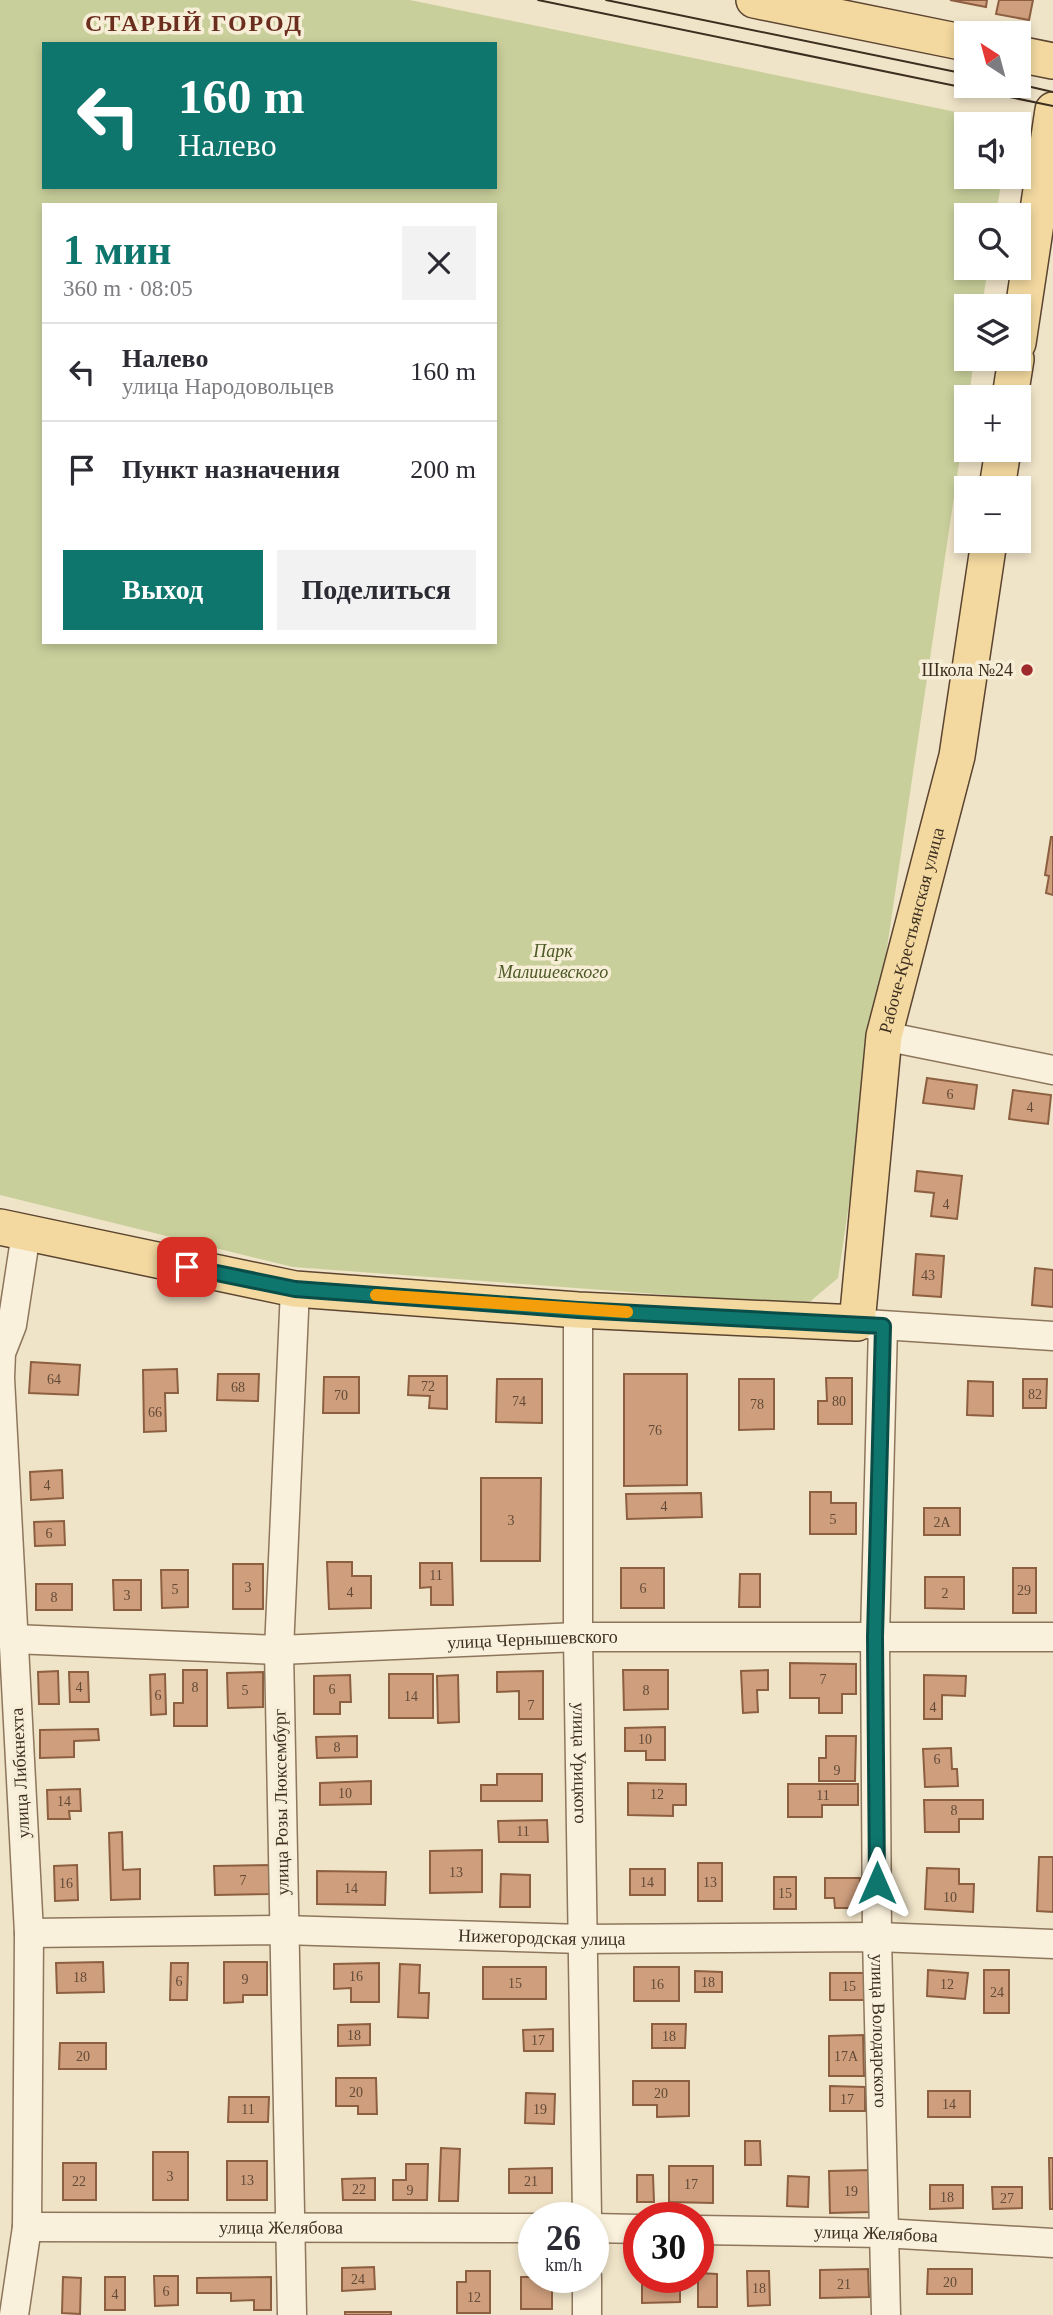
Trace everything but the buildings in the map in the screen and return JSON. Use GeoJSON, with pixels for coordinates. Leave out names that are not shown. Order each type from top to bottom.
{"type":"FeatureCollection","features":[{"type":"Feature","properties":{"kind":"main road"},"geometry":{"type":"LineString","coordinates":[[754,0],[954,41]]}},
{"type":"Feature","properties":{"kind":"main road"},"geometry":{"type":"LineString","coordinates":[[1031,57],[1053,61]]}},
{"type":"Feature","properties":{"kind":"main road"},"geometry":{"type":"LineString","coordinates":[[1025,294],[1053,110]]}},
{"type":"Feature","properties":{"kind":"main road","name":"Рабоче-Крестьянская улица"},"geometry":{"type":"LineString","coordinates":[[870,1325],[884,1036],[957,756],[987,553]]}},
{"type":"Feature","properties":{"kind":"main road"},"geometry":{"type":"LineString","coordinates":[[13,1230],[295,1289],[578,1310],[870,1325]]}},
{"type":"Feature","properties":{"kind":"street"},"geometry":{"type":"LineString","coordinates":[[884,1036],[1053,1070]]}},
{"type":"Feature","properties":{"kind":"street","name":"улица Либкнехта"},"geometry":{"type":"LineString","coordinates":[[13,1230],[12,1325],[1,1353],[29,1933],[27,2227],[14,2315]]}},
{"type":"Feature","properties":{"kind":"street","name":"улица Розы Люксембург"},"geometry":{"type":"LineString","coordinates":[[292,2315],[282,1930],[279,1650],[295,1289]]}},
{"type":"Feature","properties":{"kind":"street","name":"улица Урицкого"},"geometry":{"type":"LineString","coordinates":[[578,1310],[578,1637],[587,2202]]}},
{"type":"Feature","properties":{"kind":"street"},"geometry":{"type":"LineString","coordinates":[[870,1325],[1053,1336]]}},
{"type":"Feature","properties":{"kind":"street","name":"улица Володарского"},"geometry":{"type":"LineString","coordinates":[[870,1325],[877,1937],[886,2315]]}},
{"type":"Feature","properties":{"kind":"street","name":"улица Чернышевского"},"geometry":{"type":"LineString","coordinates":[[13,1639],[279,1650],[578,1637],[1053,1637]]}},
{"type":"Feature","properties":{"kind":"street","name":"Нижегородская улица"},"geometry":{"type":"LineString","coordinates":[[29,1933],[282,1930],[582,1939],[877,1937],[1053,1944]]}},
{"type":"Feature","properties":{"kind":"street","name":"улица Желябова"},"geometry":{"type":"LineString","coordinates":[[27,2227],[518,2228]]}},
{"type":"Feature","properties":{"kind":"street","name":"улица Желябова"},"geometry":{"type":"LineString","coordinates":[[714,2230],[883,2234],[1053,2243]]}},
{"type":"Feature","properties":{"kind":"street"},"geometry":{"type":"LineString","coordinates":[[587,2293],[587,2315]]}},
{"type":"Feature","properties":{"kind":"green space","name":"Парк Малишевского"},"geometry":{"type":"Polygon","coordinates":[[[0,0],[410,0],[956,112],[954,112],[954,189],[1000,189],[998,203],[954,203],[954,280],[986,280],[984,294],[954,294],[954,371],[972,371],[971,385],[954,385],[954,462],[959,462],[957,476],[954,476],[954,497],[838,1278],[806,1305],[293,1267],[0,1195],[0,0]]]}},
{"type":"Feature","properties":{"kind":"tram line"},"geometry":{"type":"LineString","coordinates":[[538,0],[1053,106]]}},
{"type":"Feature","properties":{"kind":"tram line"},"geometry":{"type":"LineString","coordinates":[[606,0],[954,72]]}},
{"type":"Feature","properties":{"kind":"tram line"},"geometry":{"type":"LineString","coordinates":[[1031,87],[1053,92]]}},
{"type":"Feature","properties":{"kind":"slow traffic"},"geometry":{"type":"LineString","coordinates":[[376,1295],[627,1312]]}},
{"type":"Feature","properties":{"kind":"place","name":"Школа №24"},"geometry":{"type":"Point","coordinates":[1027,670]}},
{"type":"Feature","properties":{"kind":"district","name":"СТАРЫЙ ГОРОД"},"geometry":{"type":"Point","coordinates":[194,23]}},
{"type":"Feature","properties":{"kind":"route"},"geometry":{"type":"LineString","coordinates":[[187,1267],[295,1289],[578,1310],[883,1326],[875,1637],[877,1883]]}}]}
